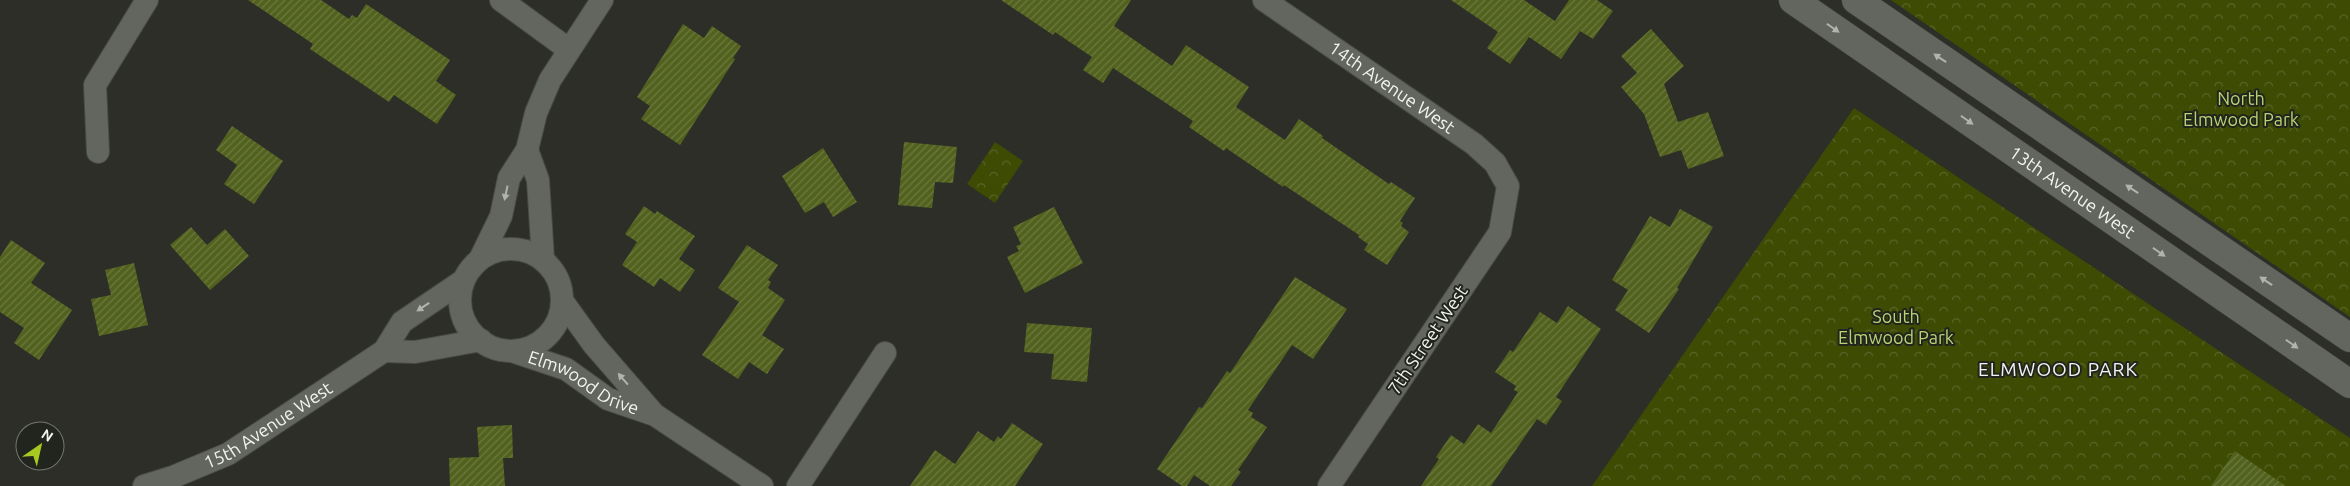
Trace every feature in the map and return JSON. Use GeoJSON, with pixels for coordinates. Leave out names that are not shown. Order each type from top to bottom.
{"type":"FeatureCollection","features":[{"type":"Feature","properties":{"kind":"street"},"geometry":{"type":"LineString","coordinates":[[98,152],[95,85],[147,0]]}},
{"type":"Feature","properties":{"kind":"street"},"geometry":{"type":"LineString","coordinates":[[501,0],[568,49]]}},
{"type":"Feature","properties":{"kind":"street"},"geometry":{"type":"LineString","coordinates":[[480,259],[495,251],[512,248],[528,251],[543,259],[554,271],[561,286],[563,302],[560,318],[552,331],[534,345],[512,351],[495,348],[481,340],[469,328],[462,313],[460,296],[464,280],[480,259],[501,216],[508,178],[527,150],[536,114],[550,80],[568,49],[602,0]]}},
{"type":"Feature","properties":{"kind":"street","name":"14th Avenue West"},"geometry":{"type":"LineString","coordinates":[[1264,0],[1474,144],[1495,163],[1508,186]]}},
{"type":"Feature","properties":{"kind":"street","name":"13th Avenue West"},"geometry":{"type":"LineString","coordinates":[[1793,0],[2350,384]]}},
{"type":"Feature","properties":{"kind":"street","name":"13th Avenue West"},"geometry":{"type":"LineString","coordinates":[[1856,0],[2350,338]]}},
{"type":"Feature","properties":{"kind":"street"},"geometry":{"type":"LineString","coordinates":[[527,150],[538,180],[543,259]]}},
{"type":"Feature","properties":{"kind":"street","name":"7th Street West"},"geometry":{"type":"LineString","coordinates":[[1329,486],[1500,232],[1508,186]]}},
{"type":"Feature","properties":{"kind":"street","name":"15th Avenue West"},"geometry":{"type":"LineString","coordinates":[[144,486],[173,477],[228,454],[384,351],[402,322],[464,280]]}},
{"type":"Feature","properties":{"kind":"street","name":"Elmwood Drive"},"geometry":{"type":"LineString","coordinates":[[563,302],[594,345],[655,416]]}},
{"type":"Feature","properties":{"kind":"street"},"geometry":{"type":"LineString","coordinates":[[384,351],[415,352],[481,340]]}},
{"type":"Feature","properties":{"kind":"street","name":"Elmwood Drive"},"geometry":{"type":"LineString","coordinates":[[512,351],[566,369],[608,399],[655,416],[762,486]]}},
{"type":"Feature","properties":{"kind":"street"},"geometry":{"type":"LineString","coordinates":[[798,486],[885,353]]}},
{"type":"Feature","properties":{"kind":"green space","name":"North Elmwood Park"},"geometry":{"type":"Polygon","coordinates":[[[1891,0],[2350,0],[2350,317],[1891,0]]]}},
{"type":"Feature","properties":{"kind":"green space","name":"South Elmwood Park"},"geometry":{"type":"Polygon","coordinates":[[[1854,108],[2350,438],[2350,486],[1592,486],[1854,108]]]}},
{"type":"Feature","properties":{"kind":"green space"},"geometry":{"type":"Polygon","coordinates":[[[995,142],[1023,161],[995,203],[967,184],[995,142]]]}},
{"type":"Feature","properties":{"kind":"building"},"geometry":{"type":"Polygon","coordinates":[[[248,0],[321,0],[349,19],[352,15],[357,18],[366,4],[450,60],[436,81],[456,95],[437,124],[394,95],[389,102],[310,49],[313,44],[248,0]]]}},
{"type":"Feature","properties":{"kind":"building"},"geometry":{"type":"Polygon","coordinates":[[[1001,0],[1131,0],[1114,26],[1172,66],[1186,45],[1249,87],[1236,107],[1285,140],[1299,119],[1323,136],[1322,138],[1389,184],[1391,182],[1415,198],[1400,221],[1403,223],[1401,226],[1409,232],[1387,265],[1364,250],[1368,244],[1358,237],[1359,235],[1226,148],[1224,151],[1189,127],[1193,121],[1113,68],[1103,83],[1083,70],[1092,57],[1055,32],[1053,35],[1001,0]]]}},
{"type":"Feature","properties":{"kind":"building"},"geometry":{"type":"Polygon","coordinates":[[[1451,0],[1524,0],[1555,21],[1569,0],[1597,0],[1613,11],[1593,39],[1580,31],[1561,59],[1529,37],[1510,64],[1487,48],[1498,32],[1451,0]]]}},
{"type":"Feature","properties":{"kind":"building"},"geometry":{"type":"Polygon","coordinates":[[[683,24],[704,38],[712,26],[741,46],[733,58],[735,59],[680,145],[641,119],[650,106],[637,97],[683,24]]]}},
{"type":"Feature","properties":{"kind":"building"},"geometry":{"type":"Polygon","coordinates":[[[1651,29],[1684,66],[1664,84],[1678,122],[1708,112],[1724,156],[1688,169],[1681,150],[1660,157],[1644,114],[1621,87],[1637,73],[1621,56],[1651,29]]]}},
{"type":"Feature","properties":{"kind":"building"},"geometry":{"type":"Polygon","coordinates":[[[232,126],[283,161],[254,204],[224,184],[237,165],[216,150],[232,126]]]}},
{"type":"Feature","properties":{"kind":"building"},"geometry":{"type":"Polygon","coordinates":[[[904,142],[957,147],[953,183],[935,182],[932,208],[898,205],[904,142]]]}},
{"type":"Feature","properties":{"kind":"building"},"geometry":{"type":"Polygon","coordinates":[[[823,148],[857,202],[833,217],[824,202],[805,213],[782,176],[823,148]]]}},
{"type":"Feature","properties":{"kind":"building"},"geometry":{"type":"Polygon","coordinates":[[[644,206],[655,214],[657,211],[695,236],[679,259],[695,270],[680,292],[660,278],[654,287],[622,265],[637,242],[625,234],[644,206]]]}},
{"type":"Feature","properties":{"kind":"building"},"geometry":{"type":"Polygon","coordinates":[[[1054,207],[1083,263],[1025,293],[1007,257],[1019,251],[1016,246],[1021,244],[1013,227],[1054,207]]]}},
{"type":"Feature","properties":{"kind":"building"},"geometry":{"type":"Polygon","coordinates":[[[1680,209],[1713,227],[1677,288],[1679,289],[1649,333],[1615,310],[1628,290],[1612,280],[1650,216],[1670,227],[1680,209]]]}},
{"type":"Feature","properties":{"kind":"building"},"geometry":{"type":"Polygon","coordinates":[[[191,227],[207,245],[225,229],[249,256],[210,290],[170,245],[191,227]]]}},
{"type":"Feature","properties":{"kind":"building"},"geometry":{"type":"Polygon","coordinates":[[[11,240],[45,263],[31,283],[72,310],[39,360],[14,343],[24,328],[0,312],[0,257],[11,240]]]}},
{"type":"Feature","properties":{"kind":"building"},"geometry":{"type":"Polygon","coordinates":[[[747,245],[778,265],[768,280],[771,282],[768,288],[785,300],[762,335],[784,349],[767,374],[749,362],[738,379],[702,355],[739,302],[718,288],[747,245]]]}},
{"type":"Feature","properties":{"kind":"building"},"geometry":{"type":"Polygon","coordinates":[[[134,263],[148,325],[99,336],[91,299],[111,295],[105,270],[134,263]]]}},
{"type":"Feature","properties":{"kind":"building"},"geometry":{"type":"Polygon","coordinates":[[[1295,277],[1347,309],[1313,359],[1292,345],[1248,410],[1253,413],[1251,417],[1267,427],[1238,470],[1241,472],[1231,486],[1210,486],[1194,475],[1187,486],[1182,486],[1157,469],[1199,407],[1202,408],[1227,371],[1230,373],[1295,277]]]}},
{"type":"Feature","properties":{"kind":"building"},"geometry":{"type":"Polygon","coordinates":[[[1568,306],[1601,329],[1556,397],[1562,401],[1546,425],[1537,419],[1491,486],[1421,486],[1439,459],[1436,457],[1451,435],[1464,444],[1478,424],[1491,433],[1518,392],[1514,390],[1516,386],[1495,372],[1510,350],[1513,352],[1540,312],[1557,323],[1568,306]]]}},
{"type":"Feature","properties":{"kind":"building"},"geometry":{"type":"Polygon","coordinates":[[[1027,323],[1092,328],[1087,382],[1051,379],[1054,354],[1024,352],[1027,323]]]}},
{"type":"Feature","properties":{"kind":"building"},"geometry":{"type":"Polygon","coordinates":[[[1012,423],[1043,444],[1015,486],[910,486],[935,450],[955,464],[978,431],[994,442],[998,436],[1001,439],[1012,423]]]}},
{"type":"Feature","properties":{"kind":"building"},"geometry":{"type":"Polygon","coordinates":[[[512,425],[513,458],[503,458],[505,486],[450,486],[449,458],[479,457],[477,427],[512,425]]]}},
{"type":"Feature","properties":{"kind":"building"},"geometry":{"type":"Polygon","coordinates":[[[2235,451],[2286,486],[2211,486],[2235,451]]]}},
{"type":"Feature","properties":{"kind":"district","name":"ELMWOOD PARK"},"geometry":{"type":"Point","coordinates":[2058,369]}}]}
